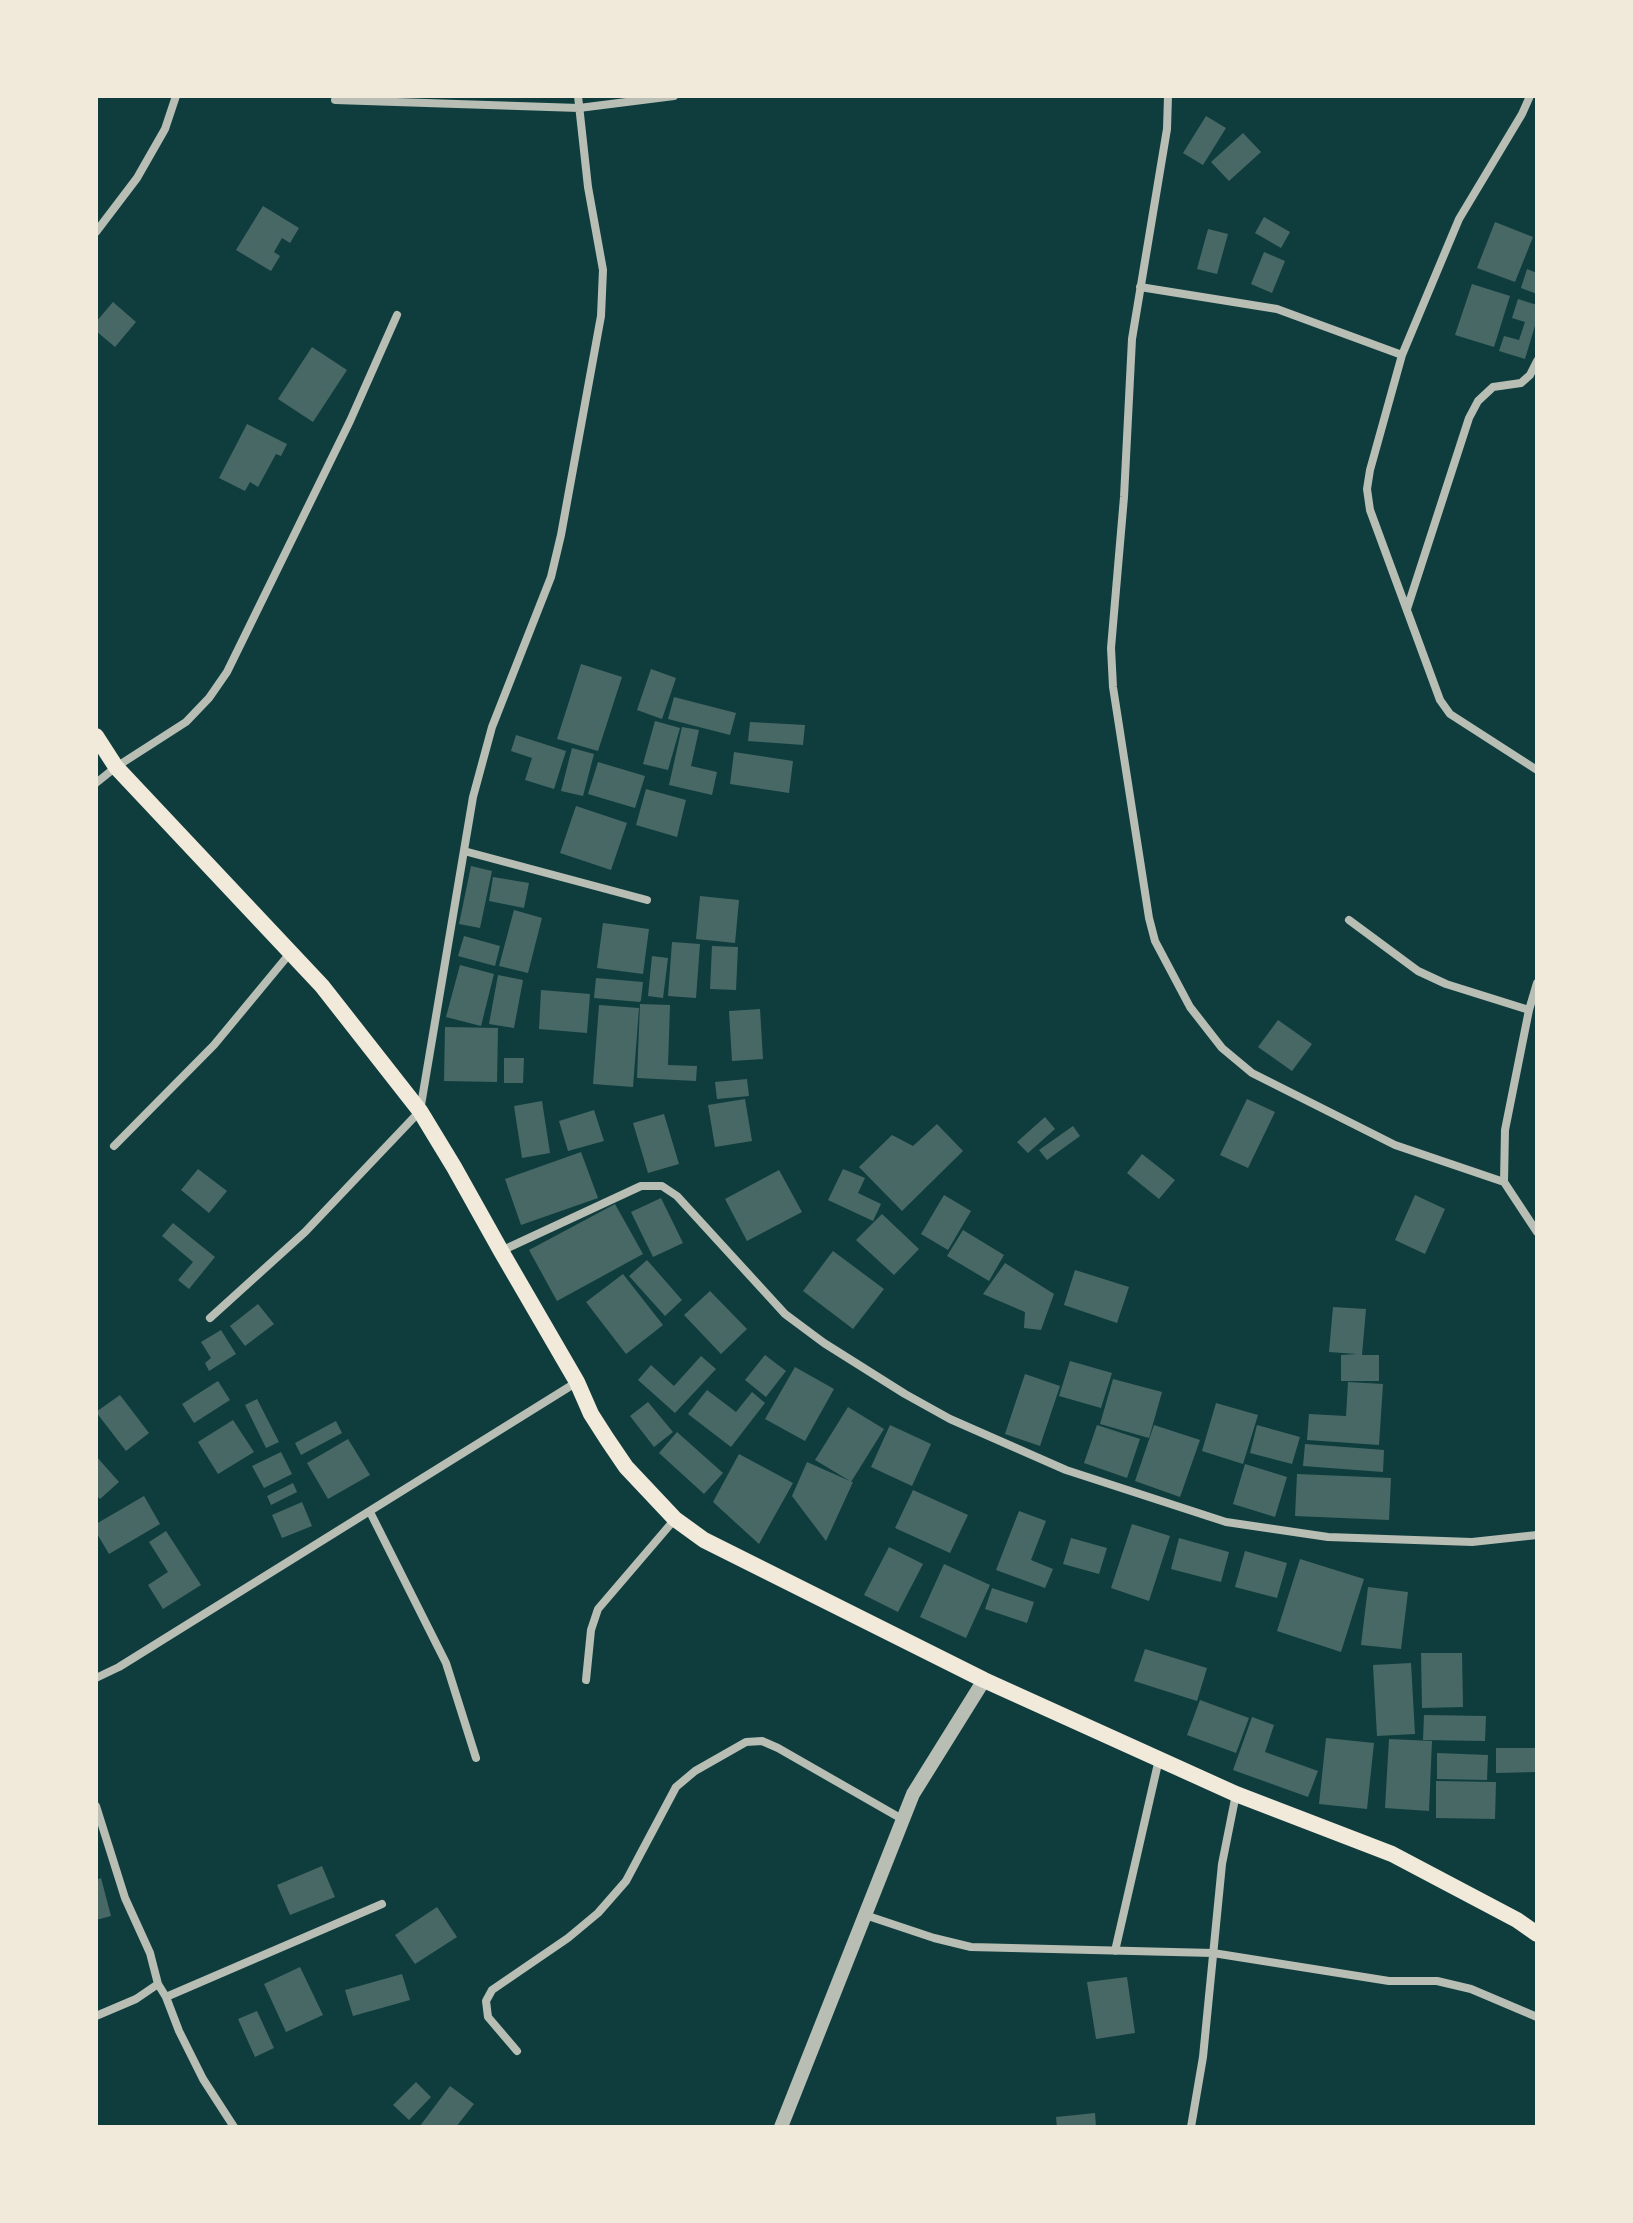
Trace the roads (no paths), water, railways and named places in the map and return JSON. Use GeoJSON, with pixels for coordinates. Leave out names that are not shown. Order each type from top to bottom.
{"type":"FeatureCollection","features":[{"type":"Feature","properties":{"kind":"main road"},"geometry":{"type":"LineString","coordinates":[[96,736],[116,767],[322,986],[420,1111],[577,1382],[591,1414],[626,1467],[675,1519],[704,1540],[984,1680],[1236,1794],[1392,1854],[1517,1920],[1537,1934]]}},
{"type":"Feature","properties":{"kind":"street"},"geometry":{"type":"LineString","coordinates":[[96,232],[137,178],[165,129],[176,96]]}},
{"type":"Feature","properties":{"kind":"street"},"geometry":{"type":"LineString","coordinates":[[210,1318],[305,1232],[420,1111],[473,797],[492,727],[551,577],[601,316],[603,270],[588,187],[578,96]]}},
{"type":"Feature","properties":{"kind":"street"},"geometry":{"type":"LineString","coordinates":[[335,100],[579,108],[674,96]]}},
{"type":"Feature","properties":{"kind":"street"},"geometry":{"type":"LineString","coordinates":[[1168,96],[1167,129],[1132,339],[1124,497],[1111,648],[1113,687],[1155,941],[1190,1007],[1222,1048],[1252,1073],[1395,1145],[1504,1182]]}},
{"type":"Feature","properties":{"kind":"street"},"geometry":{"type":"LineString","coordinates":[[1530,96],[1459,219],[1402,355],[1367,489],[1370,510],[1440,700],[1450,714],[1537,770]]}},
{"type":"Feature","properties":{"kind":"street"},"geometry":{"type":"LineString","coordinates":[[1140,287],[1277,309],[1402,355]]}},
{"type":"Feature","properties":{"kind":"street"},"geometry":{"type":"LineString","coordinates":[[96,783],[186,722],[209,698],[227,672],[350,421],[397,315]]}},
{"type":"Feature","properties":{"kind":"street"},"geometry":{"type":"LineString","coordinates":[[1407,609],[1469,418],[1478,401],[1493,387],[1521,383],[1530,375],[1537,361]]}},
{"type":"Feature","properties":{"kind":"street"},"geometry":{"type":"LineString","coordinates":[[464,851],[647,900]]}},
{"type":"Feature","properties":{"kind":"street"},"geometry":{"type":"LineString","coordinates":[[1349,920],[1418,971],[1446,984],[1529,1010]]}},
{"type":"Feature","properties":{"kind":"street"},"geometry":{"type":"LineString","coordinates":[[114,1146],[214,1045],[291,952]]}},
{"type":"Feature","properties":{"kind":"street"},"geometry":{"type":"LineString","coordinates":[[1537,983],[1505,1130],[1504,1182],[1537,1232]]}},
{"type":"Feature","properties":{"kind":"street"},"geometry":{"type":"LineString","coordinates":[[501,1251],[641,1186],[662,1186],[677,1196],[785,1314],[824,1343],[939,1413],[1066,1470],[1226,1522],[1328,1537],[1472,1542],[1537,1535]]}},
{"type":"Feature","properties":{"kind":"street"},"geometry":{"type":"LineString","coordinates":[[96,1678],[119,1667],[577,1382]]}},
{"type":"Feature","properties":{"kind":"street"},"geometry":{"type":"LineString","coordinates":[[370,1512],[446,1663],[476,1758]]}},
{"type":"Feature","properties":{"kind":"street"},"geometry":{"type":"LineString","coordinates":[[586,1680],[591,1630],[598,1609],[675,1519]]}},
{"type":"Feature","properties":{"kind":"street"},"geometry":{"type":"LineString","coordinates":[[781,2127],[913,1794],[984,1680]]}},
{"type":"Feature","properties":{"kind":"street"},"geometry":{"type":"LineString","coordinates":[[517,2051],[488,2017],[486,2001],[492,1990],[568,1938],[598,1913],[626,1881],[676,1787],[695,1771],[746,1742],[762,1741],[902,1819]]}},
{"type":"Feature","properties":{"kind":"street"},"geometry":{"type":"LineString","coordinates":[[1115,1951],[1159,1759]]}},
{"type":"Feature","properties":{"kind":"street"},"geometry":{"type":"LineString","coordinates":[[1191,2127],[1203,2057],[1222,1864],[1236,1794]]}},
{"type":"Feature","properties":{"kind":"street"},"geometry":{"type":"LineString","coordinates":[[96,1806],[125,1898],[150,1953],[158,1984],[203,2079],[234,2127]]}},
{"type":"Feature","properties":{"kind":"street"},"geometry":{"type":"LineString","coordinates":[[166,1997],[382,1904]]}},
{"type":"Feature","properties":{"kind":"street"},"geometry":{"type":"LineString","coordinates":[[864,1914],[971,1947],[1213,1953],[1389,1981],[1437,1981],[1471,1989],[1537,2017]]}},
{"type":"Feature","properties":{"kind":"street"},"geometry":{"type":"LineString","coordinates":[[96,2016],[136,1999],[158,1984]]}}]}
